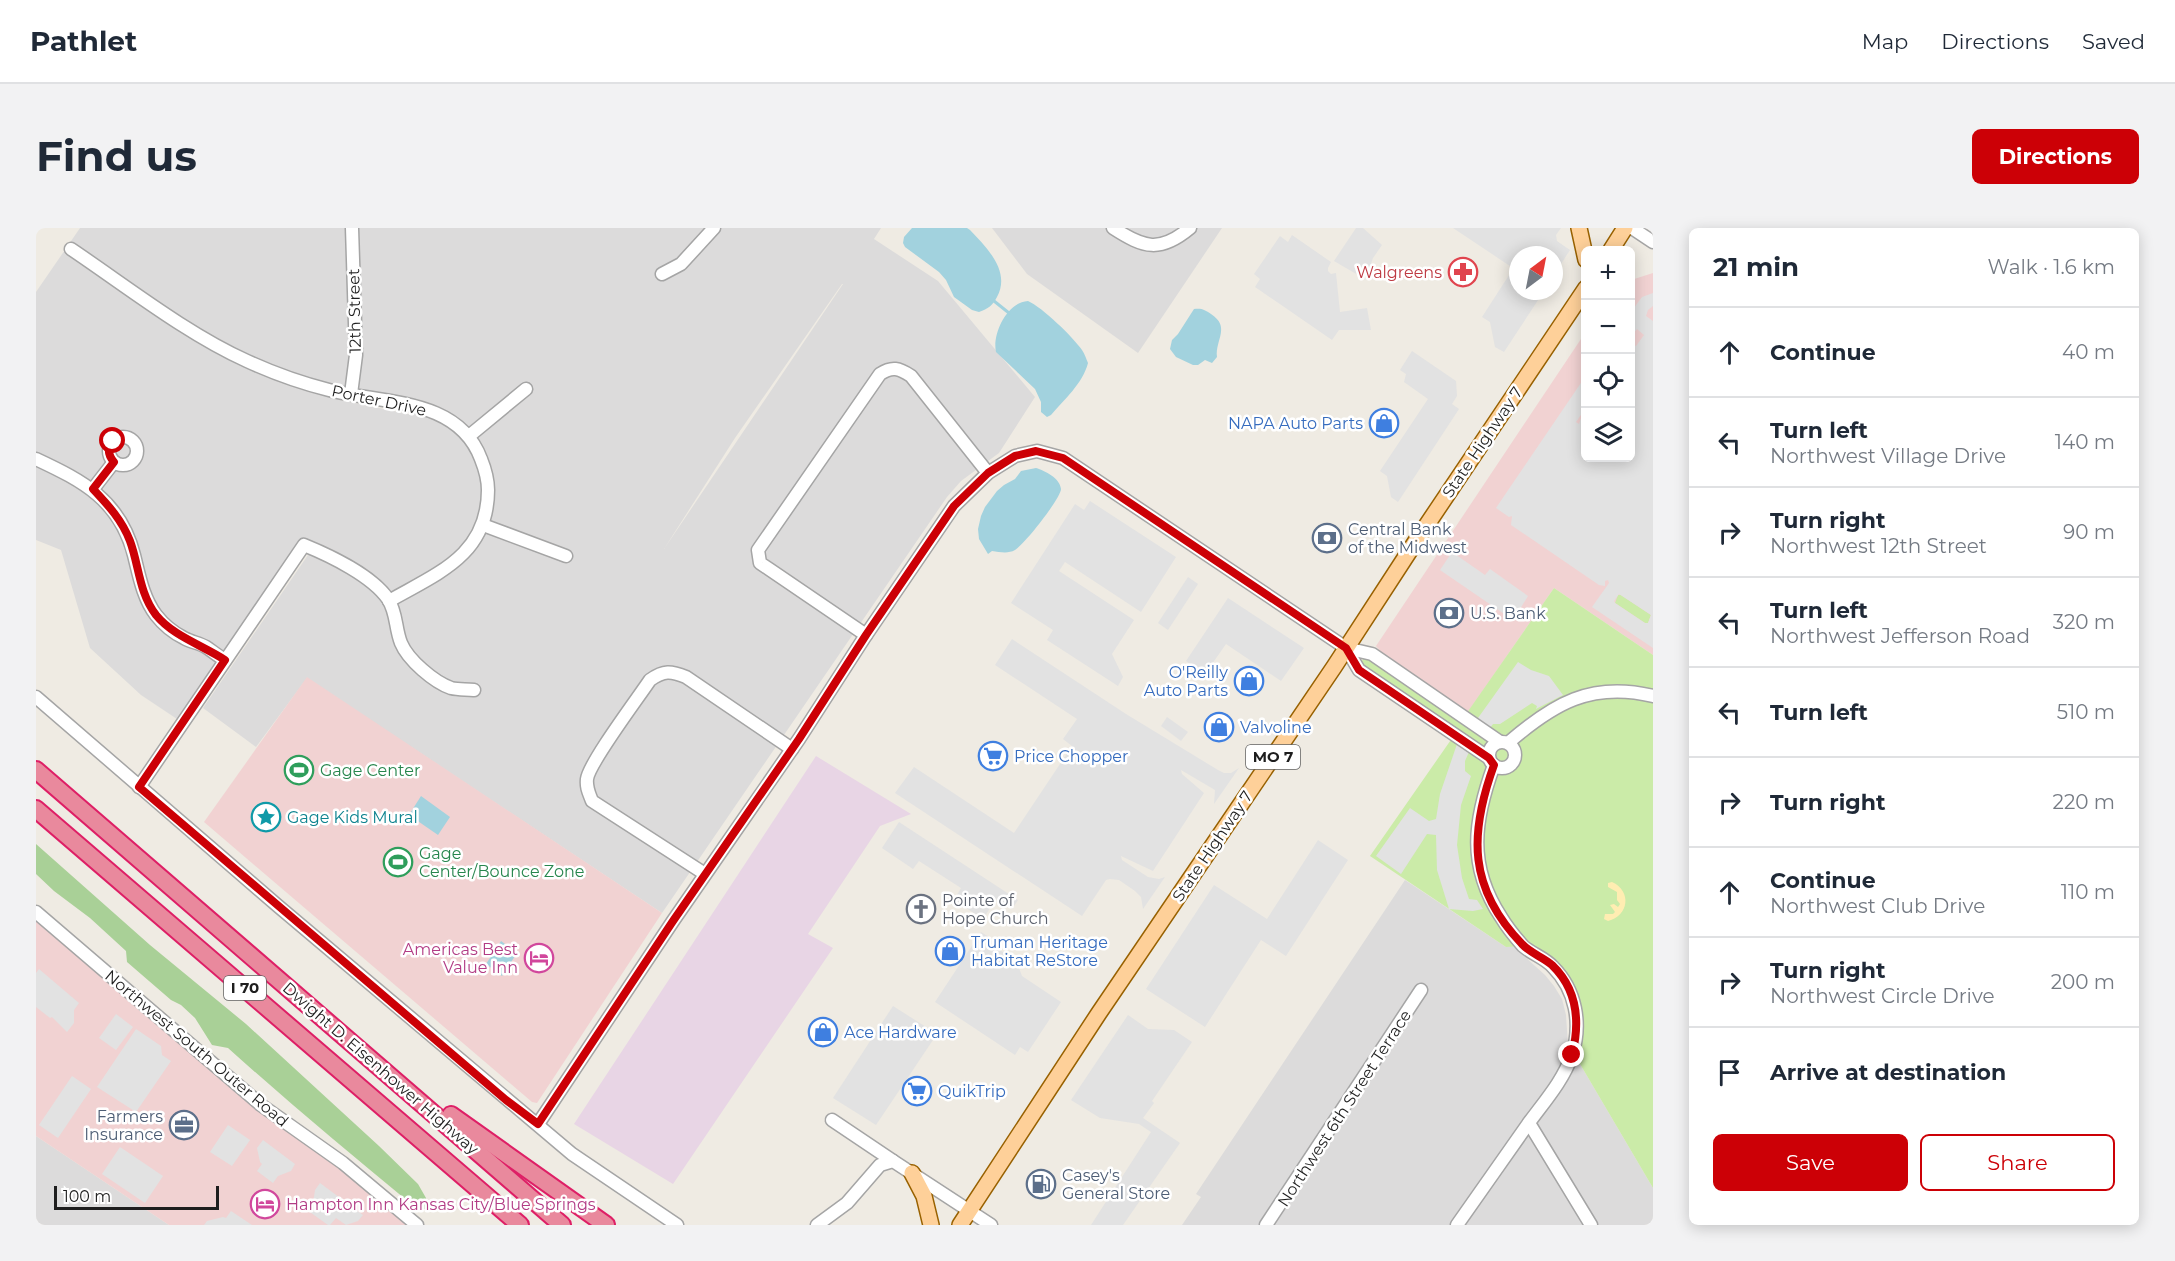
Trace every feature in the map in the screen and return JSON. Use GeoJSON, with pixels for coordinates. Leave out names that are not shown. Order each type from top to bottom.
{"type":"FeatureCollection","features":[{"type":"Feature","properties":{"kind":"highway","name":"Dwight D. Eisenhower Highway"},"geometry":{"type":"LineString","coordinates":[[36,770],[562,1225]]}},
{"type":"Feature","properties":{"kind":"highway","name":"Dwight D. Eisenhower Highway"},"geometry":{"type":"LineString","coordinates":[[36,809],[520,1225]]}},
{"type":"Feature","properties":{"kind":"highway"},"geometry":{"type":"LineString","coordinates":[[369,1057],[606,1225]]}},
{"type":"Feature","properties":{"kind":"highway"},"geometry":{"type":"LineString","coordinates":[[453,1168],[503,1225]]}},
{"type":"Feature","properties":{"kind":"main road"},"geometry":{"type":"LineString","coordinates":[[1579,228],[1583,246]]}},
{"type":"Feature","properties":{"kind":"main road"},"geometry":{"type":"LineString","coordinates":[[1614,246],[1625,228]]}},
{"type":"Feature","properties":{"kind":"main road","name":"State Highway 7"},"geometry":{"type":"LineString","coordinates":[[960,1225],[1099,1013],[1581,296]]}},
{"type":"Feature","properties":{"kind":"main road"},"geometry":{"type":"LineString","coordinates":[[912,1173],[924,1196],[931,1225]]}},
{"type":"Feature","properties":{"kind":"street","name":"12th Street"},"geometry":{"type":"LineString","coordinates":[[351,394],[356,356],[352,228]]}},
{"type":"Feature","properties":{"kind":"street"},"geometry":{"type":"LineString","coordinates":[[662,274],[681,264],[714,228]]}},
{"type":"Feature","properties":{"kind":"street"},"geometry":{"type":"LineString","coordinates":[[1113,228],[1135,242],[1154,247],[1174,241],[1190,228]]}},
{"type":"Feature","properties":{"kind":"street"},"geometry":{"type":"LineString","coordinates":[[1632,228],[1653,242]]}},
{"type":"Feature","properties":{"kind":"street","name":"Porter Drive"},"geometry":{"type":"LineString","coordinates":[[71,249],[226,351],[296,380],[330,391],[431,410],[452,420],[469,436],[478,452],[488,484],[488,506],[483,525],[470,548],[450,567],[389,601]]}},
{"type":"Feature","properties":{"kind":"street"},"geometry":{"type":"LineString","coordinates":[[866,635],[754,559],[758,550],[890,362],[911,376],[988,473]]}},
{"type":"Feature","properties":{"kind":"street"},"geometry":{"type":"LineString","coordinates":[[469,436],[526,389]]}},
{"type":"Feature","properties":{"kind":"street"},"geometry":{"type":"LineString","coordinates":[[538,1124],[954,506],[988,473],[1015,456],[1036,451],[1063,458],[1346,648],[1372,654],[1504,743],[1515,754],[1515,765],[1502,768],[1359,670],[1346,648]]}},
{"type":"Feature","properties":{"kind":"street"},"geometry":{"type":"LineString","coordinates":[[36,459],[67,473],[93,489],[113,509],[131,542],[142,587],[156,615],[167,627],[225,660]]}},
{"type":"Feature","properties":{"kind":"street"},"geometry":{"type":"LineString","coordinates":[[93,489],[114,462]]}},
{"type":"Feature","properties":{"kind":"street"},"geometry":{"type":"LineString","coordinates":[[483,525],[566,556]]}},
{"type":"Feature","properties":{"kind":"street"},"geometry":{"type":"LineString","coordinates":[[139,787],[304,545],[320,551],[368,579],[380,589],[395,613],[401,644],[417,666],[448,687],[474,690]]}},
{"type":"Feature","properties":{"kind":"street"},"geometry":{"type":"LineString","coordinates":[[705,874],[592,801],[587,790],[587,776],[650,680],[659,673],[672,671],[686,677],[792,749]]}},
{"type":"Feature","properties":{"kind":"street"},"geometry":{"type":"LineString","coordinates":[[1457,1225],[1564,1074],[1576,1036],[1576,1010],[1569,986],[1552,965],[1524,946],[1507,927],[1492,904],[1480,877],[1476,848],[1479,810],[1491,761],[1490,750],[1504,743],[1560,704],[1583,695],[1624,691],[1653,696]]}},
{"type":"Feature","properties":{"kind":"street"},"geometry":{"type":"LineString","coordinates":[[36,698],[572,1154],[677,1225]]}},
{"type":"Feature","properties":{"kind":"street","name":"Northwest South Outer Road"},"geometry":{"type":"LineString","coordinates":[[36,912],[261,1105],[343,1164],[417,1225]]}},
{"type":"Feature","properties":{"kind":"street","name":"Northwest 6th Street Terrace"},"geometry":{"type":"LineString","coordinates":[[1266,1225],[1421,990]]}},
{"type":"Feature","properties":{"kind":"street"},"geometry":{"type":"LineString","coordinates":[[832,1120],[990,1225]]}},
{"type":"Feature","properties":{"kind":"street"},"geometry":{"type":"LineString","coordinates":[[1529,1123],[1591,1225]]}},
{"type":"Feature","properties":{"kind":"street"},"geometry":{"type":"LineString","coordinates":[[817,1225],[847,1203],[880,1165],[893,1161]]}},
{"type":"Feature","properties":{"kind":"shaded area"},"geometry":{"type":"Polygon","coordinates":[[[80,228],[881,228],[874,239],[938,281],[1035,397],[999,453],[961,481],[947,497],[662,913],[307,678],[256,747],[203,708],[308,555],[300,539],[177,719],[141,695],[90,648],[61,550],[36,540],[36,292],[80,228]],[[843,284],[735,438],[664,549],[843,284]],[[342,388],[340,400],[413,415],[420,403],[342,388]]]}},
{"type":"Feature","properties":{"kind":"shaded area"},"geometry":{"type":"Polygon","coordinates":[[[992,228],[1222,228],[1138,353],[1027,274],[992,228]]]}},
{"type":"Feature","properties":{"kind":"shaded area"},"geometry":{"type":"Polygon","coordinates":[[[1356,228],[1363,228],[1382,245],[1373,258],[1366,277],[1334,261],[1356,228]]]}},
{"type":"Feature","properties":{"kind":"shaded area"},"geometry":{"type":"Polygon","coordinates":[[[1453,228],[1561,228],[1556,235],[1557,241],[1570,250],[1563,261],[1563,246],[1509,246],[1509,265],[1453,228]]]}},
{"type":"Feature","properties":{"kind":"shaded area"},"geometry":{"type":"Polygon","coordinates":[[[1292,235],[1331,262],[1328,271],[1331,274],[1336,273],[1340,312],[1367,308],[1371,330],[1339,330],[1332,340],[1255,287],[1260,279],[1254,274],[1280,236],[1288,242],[1292,235]]]}},
{"type":"Feature","properties":{"kind":"shaded area"},"geometry":{"type":"Polygon","coordinates":[[[1653,273],[1653,655],[1554,588],[1468,712],[1383,654],[1376,646],[1581,339],[1581,462],[1635,462],[1635,279],[1653,273]]]}},
{"type":"Feature","properties":{"kind":"shaded area"},"geometry":{"type":"Polygon","coordinates":[[[1509,275],[1509,300],[1538,300],[1504,352],[1495,347],[1490,322],[1482,317],[1509,275]]]}},
{"type":"Feature","properties":{"kind":"shaded area"},"geometry":{"type":"Polygon","coordinates":[[[1653,293],[1653,306],[1648,310],[1646,316],[1653,321],[1653,648],[1592,607],[1609,583],[1608,580],[1605,581],[1605,586],[1599,585],[1511,525],[1512,516],[1509,517],[1496,508],[1581,383],[1581,415],[1576,422],[1579,424],[1581,418],[1581,462],[1635,462],[1635,346],[1644,335],[1637,329],[1635,331],[1635,307],[1642,297],[1653,293]],[[1619,594],[1615,603],[1648,623],[1651,615],[1619,594]]]}},
{"type":"Feature","properties":{"kind":"shaded area"},"geometry":{"type":"Polygon","coordinates":[[[1412,351],[1456,381],[1457,396],[1452,404],[1459,409],[1398,502],[1391,497],[1387,476],[1380,471],[1428,399],[1404,382],[1406,374],[1400,370],[1412,351]]]}},
{"type":"Feature","properties":{"kind":"shaded area"},"geometry":{"type":"Polygon","coordinates":[[[1090,501],[1176,557],[1141,612],[1065,562],[1059,571],[1134,620],[1112,654],[1123,677],[1118,686],[1047,640],[1053,630],[1011,603],[1075,504],[1084,510],[1090,501]]]}},
{"type":"Feature","properties":{"kind":"shaded area"},"geometry":{"type":"Polygon","coordinates":[[[1452,552],[1485,575],[1490,569],[1528,596],[1513,620],[1440,570],[1452,552]]]}},
{"type":"Feature","properties":{"kind":"shaded area"},"geometry":{"type":"Polygon","coordinates":[[[1188,577],[1198,584],[1168,630],[1158,623],[1188,577]]]}},
{"type":"Feature","properties":{"kind":"shaded area"},"geometry":{"type":"Polygon","coordinates":[[[1228,598],[1304,648],[1281,681],[1226,644],[1205,674],[1186,661],[1228,598]]]}},
{"type":"Feature","properties":{"kind":"shaded area"},"geometry":{"type":"Polygon","coordinates":[[[1012,639],[1126,714],[1218,770],[1231,773],[1239,768],[1214,804],[1215,790],[1181,770],[1182,774],[1204,793],[1153,871],[1121,856],[1122,860],[1148,877],[1159,879],[1165,877],[1143,909],[1141,897],[1135,891],[1119,880],[1110,879],[1106,880],[1082,916],[895,793],[914,767],[1014,833],[1072,746],[1063,739],[1077,719],[995,665],[1012,639]]]}},
{"type":"Feature","properties":{"kind":"shaded area"},"geometry":{"type":"Polygon","coordinates":[[[1518,662],[1531,670],[1549,676],[1563,695],[1536,709],[1537,706],[1532,703],[1500,724],[1493,724],[1490,728],[1475,720],[1478,718],[1518,662]]]}},
{"type":"Feature","properties":{"kind":"shaded area"},"geometry":{"type":"Polygon","coordinates":[[[307,677],[662,913],[537,1103],[532,1102],[204,822],[307,677]]]}},
{"type":"Feature","properties":{"kind":"shaded area"},"geometry":{"type":"Polygon","coordinates":[[[1167,717],[1188,732],[1181,741],[1161,726],[1167,717]]]}},
{"type":"Feature","properties":{"kind":"shaded area"},"geometry":{"type":"Polygon","coordinates":[[[1456,740],[1469,752],[1465,761],[1465,771],[1471,776],[1461,805],[1457,845],[1462,878],[1469,899],[1477,900],[1483,909],[1473,911],[1449,909],[1437,870],[1436,835],[1427,834],[1401,874],[1376,856],[1410,808],[1429,821],[1436,819],[1440,794],[1457,744],[1456,740]]]}},
{"type":"Feature","properties":{"kind":"shaded area"},"geometry":{"type":"Polygon","coordinates":[[[816,756],[911,814],[880,826],[808,934],[833,948],[673,1184],[574,1124],[816,756]]]}},
{"type":"Feature","properties":{"kind":"shaded area"},"geometry":{"type":"Polygon","coordinates":[[[899,822],[1018,900],[1012,909],[996,899],[983,919],[954,900],[961,888],[919,861],[913,869],[882,848],[899,822]]]}},
{"type":"Feature","properties":{"kind":"shaded area"},"geometry":{"type":"Polygon","coordinates":[[[1318,840],[1348,860],[1286,956],[1261,940],[1205,1027],[1146,989],[1214,885],[1267,919],[1318,840]]]}},
{"type":"Feature","properties":{"kind":"shaded area"},"geometry":{"type":"Polygon","coordinates":[[[1405,880],[1506,947],[1513,946],[1554,986],[1562,999],[1566,1015],[1568,1045],[1566,1055],[1580,1064],[1653,1188],[1653,1225],[1182,1225],[1201,1197],[1196,1194],[1405,880]]]}},
{"type":"Feature","properties":{"kind":"shaded area"},"geometry":{"type":"Polygon","coordinates":[[[36,912],[261,1105],[417,1225],[169,1225],[36,1136],[36,912]]]}},
{"type":"Feature","properties":{"kind":"shaded area"},"geometry":{"type":"Polygon","coordinates":[[[981,932],[989,937],[998,949],[1016,960],[1022,976],[1061,1002],[1028,1052],[1020,1047],[1015,1055],[935,1002],[981,932]]]}},
{"type":"Feature","properties":{"kind":"shaded area"},"geometry":{"type":"Polygon","coordinates":[[[39,969],[79,1003],[74,1010],[74,1023],[67,1032],[52,1017],[50,1018],[36,1007],[36,973],[39,969]]]}},
{"type":"Feature","properties":{"kind":"shaded area"},"geometry":{"type":"Polygon","coordinates":[[[893,1006],[937,1034],[876,1125],[833,1098],[893,1006]]]}},
{"type":"Feature","properties":{"kind":"shaded area"},"geometry":{"type":"Polygon","coordinates":[[[116,1014],[133,1027],[116,1050],[99,1038],[116,1014]]]}},
{"type":"Feature","properties":{"kind":"shaded area"},"geometry":{"type":"Polygon","coordinates":[[[1128,1015],[1148,1029],[1174,1030],[1192,1042],[1143,1118],[1180,1143],[1123,1225],[1091,1225],[1151,1132],[1139,1124],[1100,1118],[1071,1100],[1128,1015]]]}},
{"type":"Feature","properties":{"kind":"shaded area"},"geometry":{"type":"Polygon","coordinates":[[[136,1029],[161,1046],[162,1055],[171,1061],[136,1112],[97,1087],[136,1029]]]}},
{"type":"Feature","properties":{"kind":"shaded area"},"geometry":{"type":"Polygon","coordinates":[[[72,1076],[91,1089],[58,1138],[39,1125],[72,1076]]]}},
{"type":"Feature","properties":{"kind":"shaded area"},"geometry":{"type":"Polygon","coordinates":[[[228,1125],[250,1140],[232,1166],[210,1152],[228,1125]]]}},
{"type":"Feature","properties":{"kind":"shaded area"},"geometry":{"type":"Polygon","coordinates":[[[36,1136],[169,1225],[36,1225],[36,1136]]]}},
{"type":"Feature","properties":{"kind":"shaded area"},"geometry":{"type":"Polygon","coordinates":[[[263,1140],[295,1164],[291,1171],[278,1176],[273,1183],[257,1171],[262,1164],[257,1148],[263,1140]]]}},
{"type":"Feature","properties":{"kind":"shaded area"},"geometry":{"type":"Polygon","coordinates":[[[120,1147],[163,1176],[145,1203],[102,1174],[120,1147]]]}},
{"type":"Feature","properties":{"kind":"shaded area"},"geometry":{"type":"Polygon","coordinates":[[[320,1183],[363,1215],[358,1221],[346,1225],[336,1218],[328,1225],[307,1210],[313,1203],[315,1190],[320,1183]]]}},
{"type":"Feature","properties":{"kind":"shaded area"},"geometry":{"type":"Polygon","coordinates":[[[231,1211],[252,1225],[204,1225],[207,1221],[226,1218],[231,1211]]]}},
{"type":"Feature","properties":{"kind":"green space"},"geometry":{"type":"Polygon","coordinates":[[[1554,588],[1653,655],[1653,1188],[1580,1064],[1567,1067],[1576,1036],[1569,986],[1524,946],[1506,947],[1370,856],[1455,734],[1354,673],[1367,653],[1464,717],[1554,588]]]}},
{"type":"Feature","properties":{"kind":"green space"},"geometry":{"type":"Polygon","coordinates":[[[1618,595],[1651,615],[1648,623],[1615,603],[1618,595]]]}},
{"type":"Feature","properties":{"kind":"green space"},"geometry":{"type":"Polygon","coordinates":[[[36,844],[150,945],[246,1024],[379,1146],[418,1184],[426,1198],[425,1209],[410,1203],[228,1048],[212,1045],[195,1018],[127,962],[126,951],[36,874],[36,844]]]}},
{"type":"Feature","properties":{"kind":"sand"},"geometry":{"type":"Polygon","coordinates":[[[1612,882],[1623,891],[1625,903],[1620,914],[1608,921],[1604,919],[1605,914],[1615,912],[1610,905],[1614,904],[1618,907],[1620,904],[1617,900],[1617,892],[1608,887],[1608,883],[1612,882]]]}},
{"type":"Feature","properties":{"kind":"water"},"geometry":{"type":"Polygon","coordinates":[[[912,228],[967,228],[970,230],[990,252],[999,269],[1001,287],[997,297],[988,308],[979,312],[972,310],[954,297],[946,280],[939,272],[905,247],[904,237],[912,228]]]}},
{"type":"Feature","properties":{"kind":"water"},"geometry":{"type":"Polygon","coordinates":[[[1028,301],[1065,330],[1078,344],[1088,363],[1078,384],[1047,417],[1041,412],[1041,402],[1035,389],[996,352],[996,337],[1003,320],[1014,307],[1028,301]]]}},
{"type":"Feature","properties":{"kind":"water"},"geometry":{"type":"Polygon","coordinates":[[[1194,309],[1207,311],[1220,324],[1221,334],[1217,357],[1212,363],[1205,360],[1198,365],[1193,365],[1176,357],[1170,349],[1172,340],[1194,309]]]}},
{"type":"Feature","properties":{"kind":"water"},"geometry":{"type":"Polygon","coordinates":[[[1036,468],[1048,473],[1060,485],[1061,489],[1055,502],[1026,540],[1015,550],[992,551],[988,554],[979,539],[978,529],[985,507],[997,491],[1015,479],[1021,471],[1036,468]]]}},
{"type":"Feature","properties":{"kind":"water"},"geometry":{"type":"Polygon","coordinates":[[[421,796],[450,817],[438,835],[409,815],[421,796]]]}},
{"type":"Feature","properties":{"kind":"water"},"geometry":{"type":"Polygon","coordinates":[[[501,941],[517,953],[502,976],[486,964],[501,941]]]}},
{"type":"Feature","properties":{"kind":"waterway"},"geometry":{"type":"LineString","coordinates":[[994,301],[1009,313]]}},
{"type":"Feature","properties":{"kind":"place","name":"Walgreens"},"geometry":{"type":"Point","coordinates":[1463,272]}},
{"type":"Feature","properties":{"kind":"place","name":"NAPA Auto Parts"},"geometry":{"type":"Point","coordinates":[1384,423]}},
{"type":"Feature","properties":{"kind":"place","name":"Central Bank of the Midwest"},"geometry":{"type":"Point","coordinates":[1327,538]}},
{"type":"Feature","properties":{"kind":"place","name":"U.S. Bank"},"geometry":{"type":"Point","coordinates":[1449,613]}},
{"type":"Feature","properties":{"kind":"place","name":"O'Reilly Auto Parts"},"geometry":{"type":"Point","coordinates":[1249,681]}},
{"type":"Feature","properties":{"kind":"place","name":"Valvoline"},"geometry":{"type":"Point","coordinates":[1219,727]}},
{"type":"Feature","properties":{"kind":"place","name":"Price Chopper"},"geometry":{"type":"Point","coordinates":[993,756]}},
{"type":"Feature","properties":{"kind":"place","name":"Gage Center"},"geometry":{"type":"Point","coordinates":[299,770]}},
{"type":"Feature","properties":{"kind":"place","name":"Gage Kids Mural"},"geometry":{"type":"Point","coordinates":[266,817]}},
{"type":"Feature","properties":{"kind":"place","name":"Gage Center/Bounce Zone"},"geometry":{"type":"Point","coordinates":[398,862]}},
{"type":"Feature","properties":{"kind":"place","name":"Pointe of Hope Church"},"geometry":{"type":"Point","coordinates":[921,909]}},
{"type":"Feature","properties":{"kind":"place","name":"Truman Heritage Habitat ReStore"},"geometry":{"type":"Point","coordinates":[950,951]}},
{"type":"Feature","properties":{"kind":"place","name":"Americas Best Value Inn"},"geometry":{"type":"Point","coordinates":[539,958]}},
{"type":"Feature","properties":{"kind":"place","name":"Ace Hardware"},"geometry":{"type":"Point","coordinates":[823,1032]}},
{"type":"Feature","properties":{"kind":"place","name":"QuikTrip"},"geometry":{"type":"Point","coordinates":[917,1091]}},
{"type":"Feature","properties":{"kind":"place","name":"Farmers Insurance"},"geometry":{"type":"Point","coordinates":[184,1125]}},
{"type":"Feature","properties":{"kind":"place","name":"Casey's General Store"},"geometry":{"type":"Point","coordinates":[1041,1184]}},
{"type":"Feature","properties":{"kind":"place","name":"Hampton Inn Kansas City/Blue Springs"},"geometry":{"type":"Point","coordinates":[265,1204]}},
{"type":"Feature","properties":{"kind":"route"},"geometry":{"type":"LineString","coordinates":[[113,441],[110,444],[109,454],[114,462],[93,489],[113,509],[124,526],[131,542],[148,603],[167,627],[225,660],[139,787],[506,1100],[538,1124],[954,506],[988,473],[1015,456],[1036,451],[1063,458],[1346,648],[1359,670],[1489,758],[1494,765],[1479,810],[1476,848],[1480,877],[1492,904],[1507,927],[1524,946],[1552,965],[1569,986],[1576,1010],[1576,1036],[1572,1055]]}}]}
